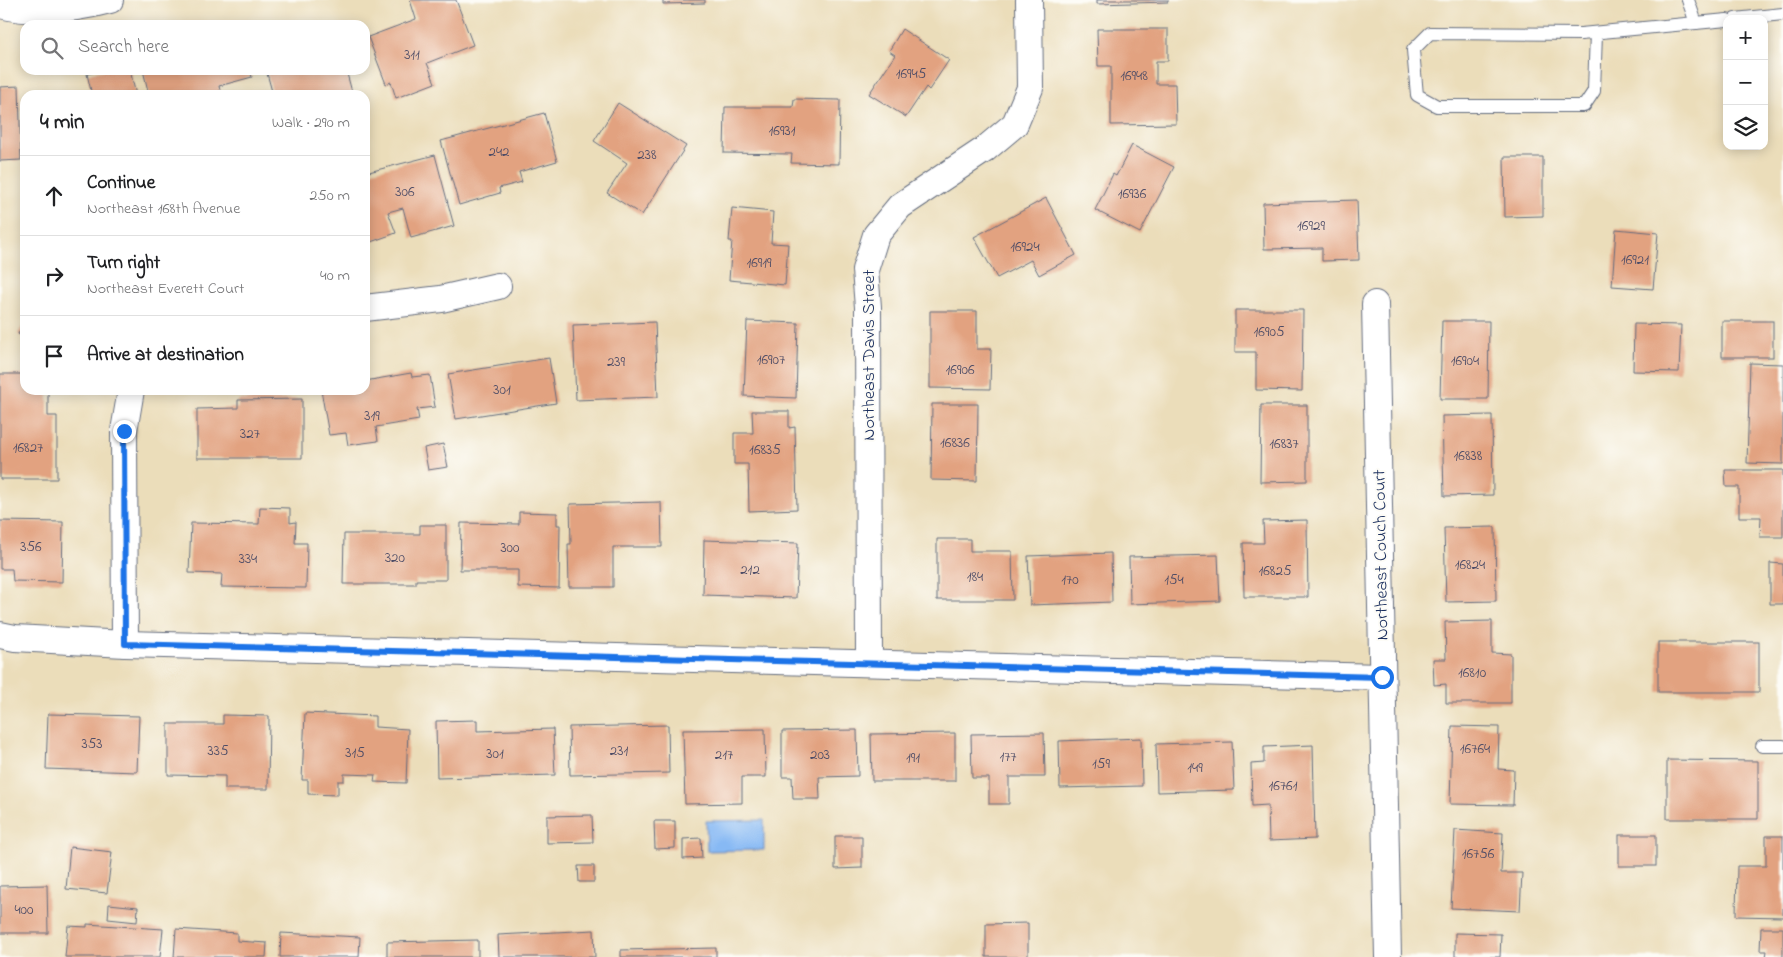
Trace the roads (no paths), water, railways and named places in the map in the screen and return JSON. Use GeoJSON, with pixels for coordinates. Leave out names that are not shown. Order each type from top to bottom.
{"type":"FeatureCollection","features":[{"type":"Feature","properties":{"kind":"street"},"geometry":{"type":"LineString","coordinates":[[0,5],[19,10],[54,11],[88,6],[110,0]]}},
{"type":"Feature","properties":{"kind":"street","name":"Northeast Davis Street"},"geometry":{"type":"LineString","coordinates":[[869,663],[868,307],[865,270],[876,235],[900,206],[984,150],[1015,124],[1030,88],[1029,0]]}},
{"type":"Feature","properties":{"kind":"street"},"geometry":{"type":"LineString","coordinates":[[370,307],[441,299],[498,286]]}},
{"type":"Feature","properties":{"kind":"street","name":"Northeast Couch Court"},"geometry":{"type":"LineString","coordinates":[[1375,304],[1388,957]]}},
{"type":"Feature","properties":{"kind":"street"},"geometry":{"type":"LineString","coordinates":[[125,644],[124,431],[130,395]]}},
{"type":"Feature","properties":{"kind":"street"},"geometry":{"type":"LineString","coordinates":[[0,636],[125,644],[1382,677]]}},
{"type":"Feature","properties":{"kind":"lane"},"geometry":{"type":"LineString","coordinates":[[1688,0],[1696,23]]}},
{"type":"Feature","properties":{"kind":"lane"},"geometry":{"type":"LineString","coordinates":[[1768,16],[1783,14]]}},
{"type":"Feature","properties":{"kind":"lane"},"geometry":{"type":"LineString","coordinates":[[1596,32],[1594,91],[1584,106],[1437,106],[1417,95],[1413,50],[1430,34],[1581,34],[1596,32],[1723,20]]}},
{"type":"Feature","properties":{"kind":"lane"},"geometry":{"type":"LineString","coordinates":[[1762,746],[1783,746]]}},
{"type":"Feature","properties":{"kind":"water"},"geometry":{"type":"Polygon","coordinates":[[[764,820],[764,850],[707,851],[706,821],[764,820]]]}}]}
